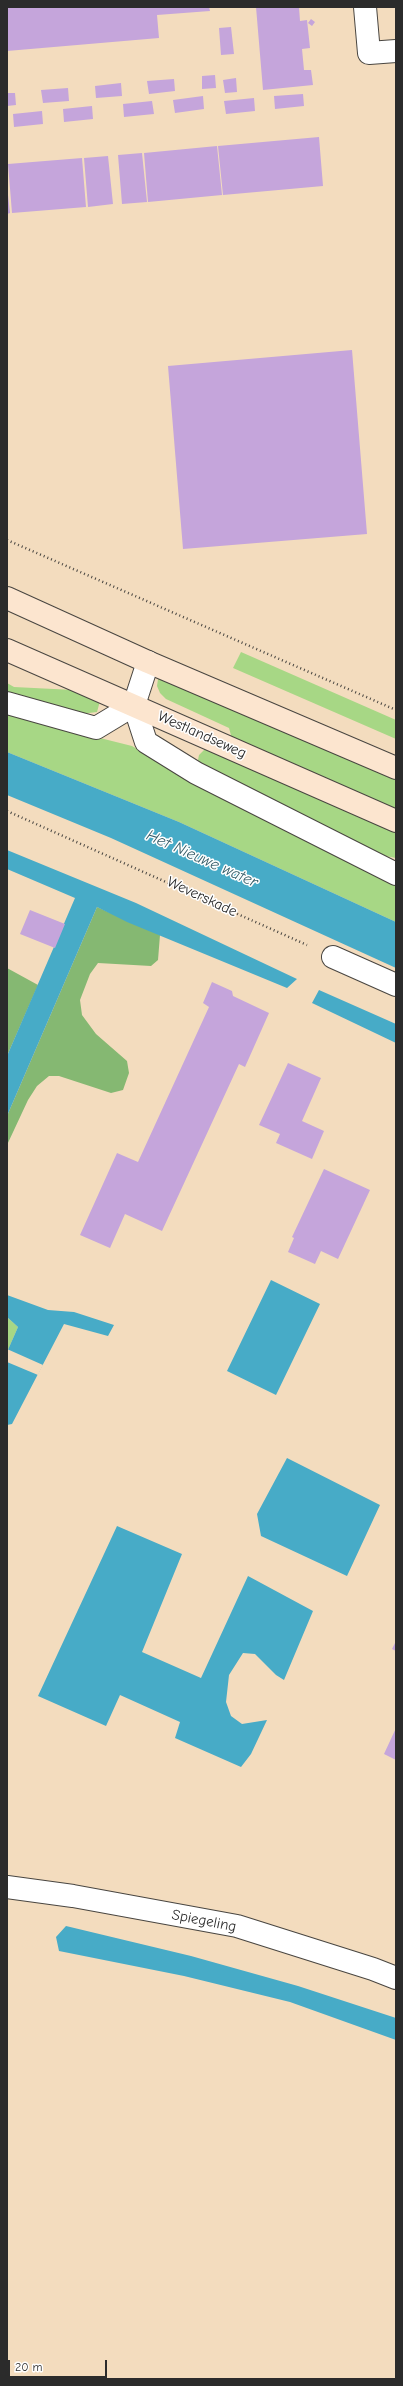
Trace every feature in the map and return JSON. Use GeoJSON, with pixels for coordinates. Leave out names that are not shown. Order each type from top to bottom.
{"type":"FeatureCollection","features":[{"type":"Feature","properties":{"kind":"main road"},"geometry":{"type":"LineString","coordinates":[[7,598],[148,662],[396,768]]}},
{"type":"Feature","properties":{"kind":"main road","name":"Westlandseweg"},"geometry":{"type":"LineString","coordinates":[[7,650],[396,821]]}},
{"type":"Feature","properties":{"kind":"street"},"geometry":{"type":"LineString","coordinates":[[365,7],[369,53],[396,51]]}},
{"type":"Feature","properties":{"kind":"street"},"geometry":{"type":"LineString","coordinates":[[148,662],[134,705],[146,742],[196,773],[396,874]]}},
{"type":"Feature","properties":{"kind":"street"},"geometry":{"type":"LineString","coordinates":[[7,703],[96,728],[134,705]]}},
{"type":"Feature","properties":{"kind":"street"},"geometry":{"type":"LineString","coordinates":[[333,957],[396,985]]}},
{"type":"Feature","properties":{"kind":"street","name":"Spiegeling"},"geometry":{"type":"LineString","coordinates":[[7,1887],[73,1896],[237,1926],[374,1969],[396,1978]]}},
{"type":"Feature","properties":{"kind":"path"},"geometry":{"type":"LineString","coordinates":[[7,540],[396,710]]}},
{"type":"Feature","properties":{"kind":"path","name":"Weverskade"},"geometry":{"type":"LineString","coordinates":[[7,811],[164,879],[333,957]]}},
{"type":"Feature","properties":{"kind":"green space"},"geometry":{"type":"Polygon","coordinates":[[[241,652],[396,720],[396,739],[233,668],[241,652]]]}},
{"type":"Feature","properties":{"kind":"green space"},"geometry":{"type":"Polygon","coordinates":[[[163,676],[396,779],[396,811],[232,739],[229,728],[166,699],[160,693],[157,686],[158,679],[163,676]]]}},
{"type":"Feature","properties":{"kind":"green space"},"geometry":{"type":"Polygon","coordinates":[[[7,683],[14,687],[74,690],[100,701],[97,712],[81,714],[7,693],[7,683]]]}},
{"type":"Feature","properties":{"kind":"green space"},"geometry":{"type":"Polygon","coordinates":[[[7,708],[88,735],[132,746],[169,768],[396,881],[396,922],[179,822],[7,752],[7,708]]]}},
{"type":"Feature","properties":{"kind":"green space"},"geometry":{"type":"Polygon","coordinates":[[[206,748],[396,832],[396,858],[380,855],[201,765],[198,760],[199,755],[206,748]]]}},
{"type":"Feature","properties":{"kind":"green space"},"geometry":{"type":"Polygon","coordinates":[[[97,907],[160,935],[158,960],[151,966],[98,963],[90,974],[80,1000],[82,1015],[96,1034],[127,1061],[129,1073],[123,1090],[111,1093],[59,1076],[49,1076],[37,1086],[28,1100],[7,1145],[7,1116],[97,907]]]}},
{"type":"Feature","properties":{"kind":"green space"},"geometry":{"type":"Polygon","coordinates":[[[7,968],[38,985],[7,1056],[7,968]]]}},
{"type":"Feature","properties":{"kind":"green space"},"geometry":{"type":"Polygon","coordinates":[[[7,1317],[18,1327],[7,1352],[7,1317]]]}},
{"type":"Feature","properties":{"kind":"water","name":"Het Nieuwe water"},"geometry":{"type":"Polygon","coordinates":[[[7,752],[179,822],[396,922],[396,968],[111,838],[7,795],[7,752]]]}},
{"type":"Feature","properties":{"kind":"water"},"geometry":{"type":"Polygon","coordinates":[[[7,850],[136,903],[297,979],[287,988],[127,922],[97,907],[7,1116],[7,1056],[75,898],[7,869],[7,850]]]}},
{"type":"Feature","properties":{"kind":"water"},"geometry":{"type":"Polygon","coordinates":[[[319,990],[396,1024],[396,1043],[312,1003],[319,990]]]}},
{"type":"Feature","properties":{"kind":"water"},"geometry":{"type":"Polygon","coordinates":[[[271,1280],[320,1304],[276,1395],[227,1371],[271,1280]]]}},
{"type":"Feature","properties":{"kind":"water"},"geometry":{"type":"Polygon","coordinates":[[[7,1295],[48,1310],[74,1312],[114,1325],[108,1336],[64,1324],[12,1424],[7,1425],[7,1352],[18,1327],[7,1317],[7,1295]]]}},
{"type":"Feature","properties":{"kind":"water"},"geometry":{"type":"Polygon","coordinates":[[[287,1458],[380,1505],[347,1576],[261,1536],[257,1514],[287,1458]]]}},
{"type":"Feature","properties":{"kind":"water"},"geometry":{"type":"Polygon","coordinates":[[[117,1526],[182,1554],[142,1652],[201,1678],[248,1576],[313,1611],[284,1680],[276,1675],[255,1654],[243,1653],[229,1675],[226,1702],[231,1716],[242,1724],[267,1720],[251,1754],[241,1767],[175,1738],[180,1722],[120,1695],[106,1726],[38,1696],[117,1526]]]}},
{"type":"Feature","properties":{"kind":"water"},"geometry":{"type":"Polygon","coordinates":[[[66,1926],[191,1956],[298,1986],[396,2018],[396,2040],[290,2002],[184,1976],[59,1951],[56,1937],[66,1926]]]}},
{"type":"Feature","properties":{"kind":"pier"},"geometry":{"type":"Polygon","coordinates":[[[7,1349],[43,1365],[38,1375],[7,1362],[7,1349]]]}},
{"type":"Feature","properties":{"kind":"building"},"geometry":{"type":"Polygon","coordinates":[[[7,7],[209,7],[210,11],[157,15],[159,38],[7,51],[7,7]]]}},
{"type":"Feature","properties":{"kind":"building"},"geometry":{"type":"Polygon","coordinates":[[[256,7],[299,7],[300,21],[307,20],[310,48],[302,49],[304,70],[311,70],[313,85],[263,90],[256,7]]]}},
{"type":"Feature","properties":{"kind":"building"},"geometry":{"type":"Polygon","coordinates":[[[311,19],[315,22],[312,26],[308,23],[311,19]]]}},
{"type":"Feature","properties":{"kind":"building"},"geometry":{"type":"Polygon","coordinates":[[[231,27],[234,54],[221,55],[219,28],[231,27]]]}},
{"type":"Feature","properties":{"kind":"building"},"geometry":{"type":"Polygon","coordinates":[[[215,75],[216,88],[202,89],[202,76],[215,75]]]}},
{"type":"Feature","properties":{"kind":"building"},"geometry":{"type":"Polygon","coordinates":[[[236,78],[237,92],[225,93],[223,80],[236,78]]]}},
{"type":"Feature","properties":{"kind":"building"},"geometry":{"type":"Polygon","coordinates":[[[174,79],[175,91],[149,94],[147,81],[174,79]]]}},
{"type":"Feature","properties":{"kind":"building"},"geometry":{"type":"Polygon","coordinates":[[[121,83],[122,96],[96,98],[95,86],[121,83]]]}},
{"type":"Feature","properties":{"kind":"building"},"geometry":{"type":"Polygon","coordinates":[[[68,88],[69,101],[43,103],[41,90],[68,88]]]}},
{"type":"Feature","properties":{"kind":"building"},"geometry":{"type":"Polygon","coordinates":[[[7,93],[15,93],[16,105],[7,106],[7,93]]]}},
{"type":"Feature","properties":{"kind":"building"},"geometry":{"type":"Polygon","coordinates":[[[303,94],[304,106],[275,109],[274,96],[303,94]]]}},
{"type":"Feature","properties":{"kind":"building"},"geometry":{"type":"Polygon","coordinates":[[[203,96],[204,109],[175,113],[173,100],[203,96]]]}},
{"type":"Feature","properties":{"kind":"building"},"geometry":{"type":"Polygon","coordinates":[[[254,98],[255,111],[226,114],[224,101],[254,98]]]}},
{"type":"Feature","properties":{"kind":"building"},"geometry":{"type":"Polygon","coordinates":[[[152,101],[154,114],[124,117],[123,104],[152,101]]]}},
{"type":"Feature","properties":{"kind":"building"},"geometry":{"type":"Polygon","coordinates":[[[92,106],[93,119],[64,122],[63,109],[92,106]]]}},
{"type":"Feature","properties":{"kind":"building"},"geometry":{"type":"Polygon","coordinates":[[[42,111],[43,124],[14,127],[13,114],[42,111]]]}},
{"type":"Feature","properties":{"kind":"building"},"geometry":{"type":"Polygon","coordinates":[[[319,137],[323,186],[223,195],[218,146],[319,137]]]}},
{"type":"Feature","properties":{"kind":"building"},"geometry":{"type":"Polygon","coordinates":[[[217,146],[222,195],[148,202],[144,153],[217,146]]]}},
{"type":"Feature","properties":{"kind":"building"},"geometry":{"type":"Polygon","coordinates":[[[142,153],[147,202],[122,204],[118,155],[142,153]]]}},
{"type":"Feature","properties":{"kind":"building"},"geometry":{"type":"Polygon","coordinates":[[[108,156],[113,204],[88,207],[84,158],[108,156]]]}},
{"type":"Feature","properties":{"kind":"building"},"geometry":{"type":"Polygon","coordinates":[[[82,158],[86,207],[12,213],[8,164],[82,158]]]}},
{"type":"Feature","properties":{"kind":"building"},"geometry":{"type":"Polygon","coordinates":[[[7,186],[10,213],[7,214],[7,186]]]}},
{"type":"Feature","properties":{"kind":"building"},"geometry":{"type":"Polygon","coordinates":[[[352,350],[367,534],[183,549],[168,366],[352,350]]]}},
{"type":"Feature","properties":{"kind":"building"},"geometry":{"type":"Polygon","coordinates":[[[30,910],[65,924],[55,948],[20,934],[30,910]]]}},
{"type":"Feature","properties":{"kind":"building"},"geometry":{"type":"Polygon","coordinates":[[[212,982],[232,991],[233,996],[269,1013],[245,1067],[239,1064],[162,1231],[125,1214],[110,1248],[80,1235],[117,1153],[138,1162],[209,1007],[203,1003],[212,982]]]}},
{"type":"Feature","properties":{"kind":"building"},"geometry":{"type":"Polygon","coordinates":[[[288,1063],[321,1078],[302,1121],[324,1131],[312,1159],[276,1143],[280,1134],[259,1125],[288,1063]]]}},
{"type":"Feature","properties":{"kind":"building"},"geometry":{"type":"Polygon","coordinates":[[[324,1169],[370,1190],[338,1259],[321,1251],[315,1264],[288,1252],[294,1238],[292,1237],[324,1169]]]}},
{"type":"Feature","properties":{"kind":"building"},"geometry":{"type":"Polygon","coordinates":[[[396,1641],[396,1651],[392,1649],[396,1641]]]}},
{"type":"Feature","properties":{"kind":"building"},"geometry":{"type":"Polygon","coordinates":[[[396,1728],[396,1760],[384,1754],[396,1728]]]}}]}
